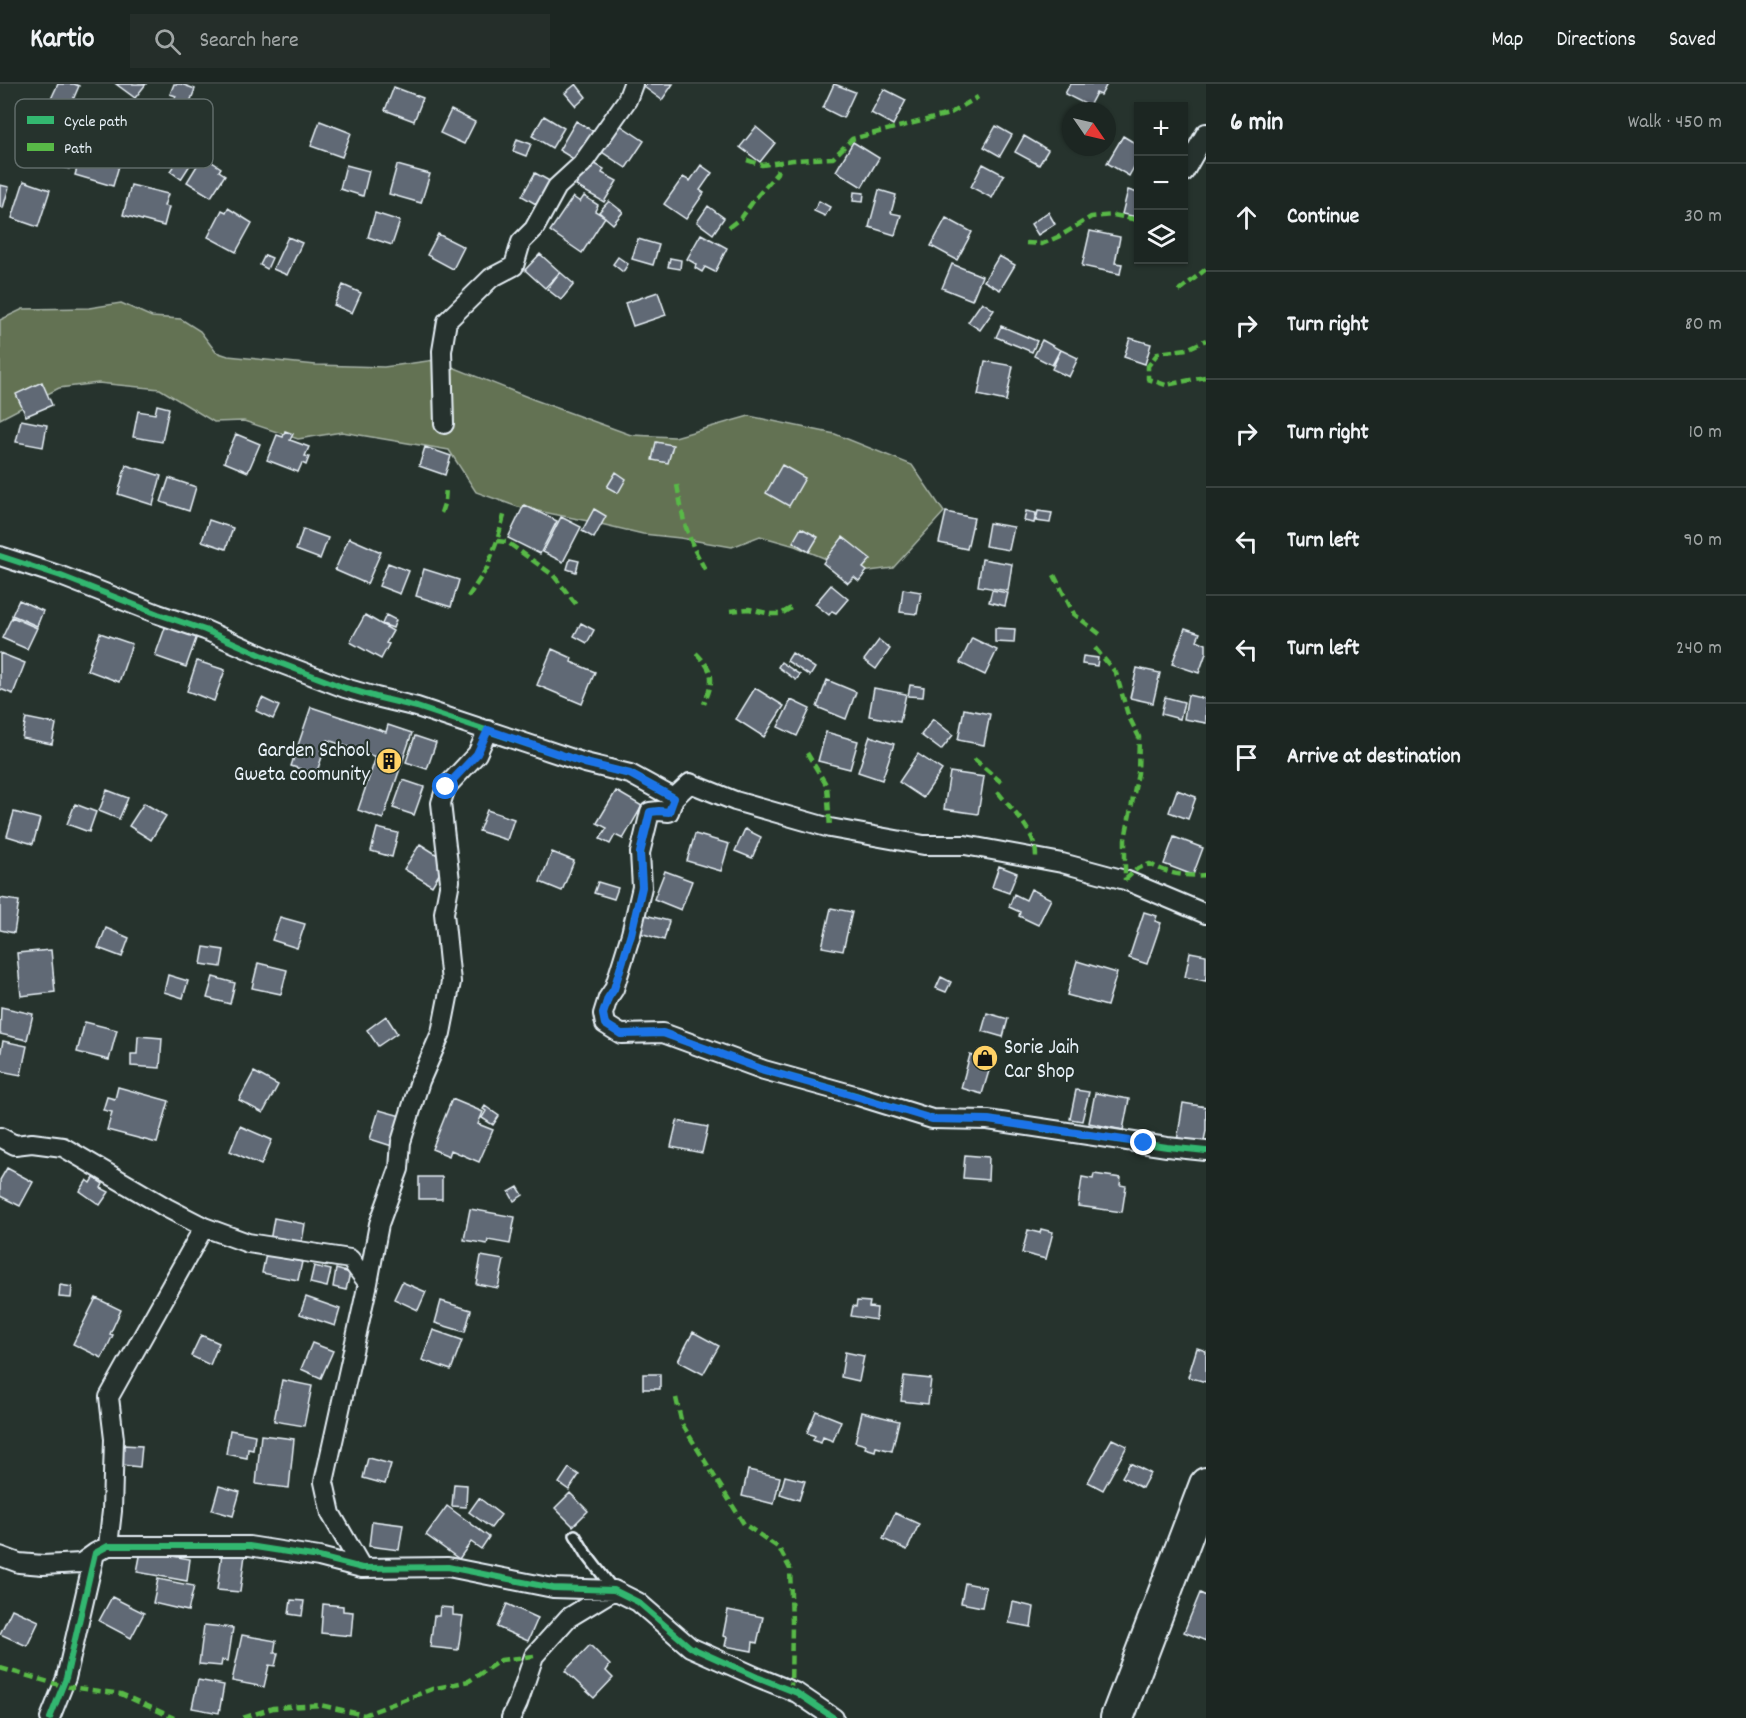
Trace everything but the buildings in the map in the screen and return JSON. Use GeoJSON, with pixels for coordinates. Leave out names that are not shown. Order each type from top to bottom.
{"type":"FeatureCollection","features":[{"type":"Feature","properties":{"kind":"highway"},"geometry":{"type":"LineString","coordinates":[[1117,1718],[1206,1484]]}},
{"type":"Feature","properties":{"kind":"street"},"geometry":{"type":"LineString","coordinates":[[444,424],[442,351],[447,321],[491,278],[514,266],[521,242],[534,229],[557,187],[582,164],[627,100],[633,84]]}},
{"type":"Feature","properties":{"kind":"street"},"geometry":{"type":"LineString","coordinates":[[1188,165],[1206,133]]}},
{"type":"Feature","properties":{"kind":"street"},"geometry":{"type":"LineString","coordinates":[[0,556],[61,576],[205,630],[345,688],[417,707],[585,763],[630,774],[674,798]]}},
{"type":"Feature","properties":{"kind":"street"},"geometry":{"type":"LineString","coordinates":[[362,1568],[331,1514],[324,1482],[379,1224],[399,1169],[402,1142],[420,1081],[441,1033],[451,982],[444,913],[450,881],[441,803],[446,787],[477,754],[488,730]]}},
{"type":"Feature","properties":{"kind":"street"},"geometry":{"type":"LineString","coordinates":[[1206,914],[1125,880],[1062,863],[964,845],[924,845],[830,828],[735,801],[690,783],[674,798],[669,812],[650,812],[640,853],[642,887],[631,934],[614,989],[608,998],[603,1014],[605,1024],[621,1034],[663,1033],[764,1070],[932,1119],[988,1120],[1206,1151]]}},
{"type":"Feature","properties":{"kind":"street"},"geometry":{"type":"LineString","coordinates":[[0,1137],[15,1146],[32,1143],[63,1147],[167,1208],[204,1227],[248,1243],[350,1259],[368,1283]]}},
{"type":"Feature","properties":{"kind":"street"},"geometry":{"type":"LineString","coordinates":[[50,1718],[66,1678],[112,1511],[114,1439],[109,1397],[204,1227]]}},
{"type":"Feature","properties":{"kind":"street"},"geometry":{"type":"LineString","coordinates":[[0,1556],[20,1563],[43,1565],[81,1563],[102,1550],[249,1546],[319,1557],[362,1568],[448,1567],[553,1588],[614,1590],[638,1602],[690,1647],[797,1693],[834,1718]]}},
{"type":"Feature","properties":{"kind":"street"},"geometry":{"type":"LineString","coordinates":[[511,1718],[534,1656],[568,1618],[614,1590]]}},
{"type":"Feature","properties":{"kind":"lane"},"geometry":{"type":"LineString","coordinates":[[575,1535],[586,1555],[614,1590]]}},
{"type":"Feature","properties":{"kind":"green space"},"geometry":{"type":"Polygon","coordinates":[[[121,303],[152,317],[181,319],[200,331],[216,352],[228,356],[316,365],[384,367],[435,360],[631,435],[675,437],[749,416],[835,434],[912,465],[944,512],[893,568],[853,573],[836,563],[795,546],[760,536],[732,547],[643,534],[518,507],[476,492],[449,450],[342,432],[298,439],[244,421],[214,422],[160,389],[98,383],[59,388],[0,419],[0,320],[23,309],[89,308],[121,303]]]}},
{"type":"Feature","properties":{"kind":"marked path"},"geometry":{"type":"LineString","coordinates":[[747,160],[762,165],[793,160],[833,158],[852,139],[949,114],[978,97]]}},
{"type":"Feature","properties":{"kind":"marked path"},"geometry":{"type":"LineString","coordinates":[[729,227],[742,217],[777,173],[779,163]]}},
{"type":"Feature","properties":{"kind":"marked path"},"geometry":{"type":"LineString","coordinates":[[1026,243],[1042,244],[1091,217],[1113,215],[1134,219]]}},
{"type":"Feature","properties":{"kind":"marked path"},"geometry":{"type":"LineString","coordinates":[[1179,291],[1206,269]]}},
{"type":"Feature","properties":{"kind":"marked path"},"geometry":{"type":"LineString","coordinates":[[1205,377],[1166,385],[1148,379],[1148,366],[1158,353],[1187,349],[1206,340]]}},
{"type":"Feature","properties":{"kind":"marked path"},"geometry":{"type":"LineString","coordinates":[[677,485],[684,522],[694,549],[707,573]]}},
{"type":"Feature","properties":{"kind":"marked path"},"geometry":{"type":"LineString","coordinates":[[441,513],[446,488]]}},
{"type":"Feature","properties":{"kind":"marked path"},"geometry":{"type":"LineString","coordinates":[[468,597],[487,568],[505,512]]}},
{"type":"Feature","properties":{"kind":"marked path"},"geometry":{"type":"LineString","coordinates":[[497,541],[507,542],[553,575],[576,604]]}},
{"type":"Feature","properties":{"kind":"marked path"},"geometry":{"type":"LineString","coordinates":[[1054,575],[1074,614],[1101,635]]}},
{"type":"Feature","properties":{"kind":"marked path"},"geometry":{"type":"LineString","coordinates":[[730,611],[749,609],[781,614],[794,606]]}},
{"type":"Feature","properties":{"kind":"marked path"},"geometry":{"type":"LineString","coordinates":[[1095,648],[1116,673],[1128,715],[1139,737],[1138,773],[1125,839],[1125,880]]}},
{"type":"Feature","properties":{"kind":"marked path"},"geometry":{"type":"LineString","coordinates":[[696,653],[707,666],[711,677],[710,689],[704,704]]}},
{"type":"Feature","properties":{"kind":"marked path"},"geometry":{"type":"LineString","coordinates":[[807,753],[827,786],[830,828]]}},
{"type":"Feature","properties":{"kind":"marked path"},"geometry":{"type":"LineString","coordinates":[[974,759],[1001,782]]}},
{"type":"Feature","properties":{"kind":"marked path"},"geometry":{"type":"LineString","coordinates":[[998,792],[1028,831],[1033,840],[1036,858]]}},
{"type":"Feature","properties":{"kind":"marked path"},"geometry":{"type":"LineString","coordinates":[[1125,880],[1138,868],[1150,864],[1177,874],[1206,875]]}},
{"type":"Feature","properties":{"kind":"marked path"},"geometry":{"type":"LineString","coordinates":[[676,1398],[682,1424],[744,1524],[779,1548],[790,1569],[791,1691]]}},
{"type":"Feature","properties":{"kind":"marked path"},"geometry":{"type":"LineString","coordinates":[[243,1718],[273,1708],[320,1705],[364,1715],[432,1689],[469,1681],[501,1660],[534,1656]]}},
{"type":"Feature","properties":{"kind":"marked path"},"geometry":{"type":"LineString","coordinates":[[0,1668],[63,1686],[121,1694],[174,1718]]}},
{"type":"Feature","properties":{"kind":"cycle path"},"geometry":{"type":"LineString","coordinates":[[0,556],[61,576],[205,630],[277,662],[345,688],[417,707],[585,763],[630,774],[674,798],[669,812],[650,812],[640,853],[642,887],[631,934],[614,989],[608,998],[603,1014],[605,1024],[621,1034],[663,1033],[764,1070],[932,1119],[988,1120],[1206,1151]]}},
{"type":"Feature","properties":{"kind":"cycle path"},"geometry":{"type":"LineString","coordinates":[[50,1718],[66,1678],[95,1553],[108,1546],[249,1546],[319,1557],[362,1568],[448,1567],[553,1588],[614,1590],[638,1602],[690,1647],[797,1693],[834,1718]]}},
{"type":"Feature","properties":{"kind":"place","name":"Garden School Gweta coomunity"},"geometry":{"type":"Point","coordinates":[389,761]}},
{"type":"Feature","properties":{"kind":"place","name":"Sorie Jaih Car Shop"},"geometry":{"type":"Point","coordinates":[985,1058]}},
{"type":"Feature","properties":{"kind":"route"},"geometry":{"type":"LineString","coordinates":[[446,787],[477,754],[488,730],[585,763],[630,774],[674,798],[669,812],[650,812],[640,853],[642,887],[631,934],[614,989],[608,998],[603,1014],[605,1024],[621,1034],[663,1033],[764,1070],[932,1119],[988,1120],[1144,1143]]}}]}
